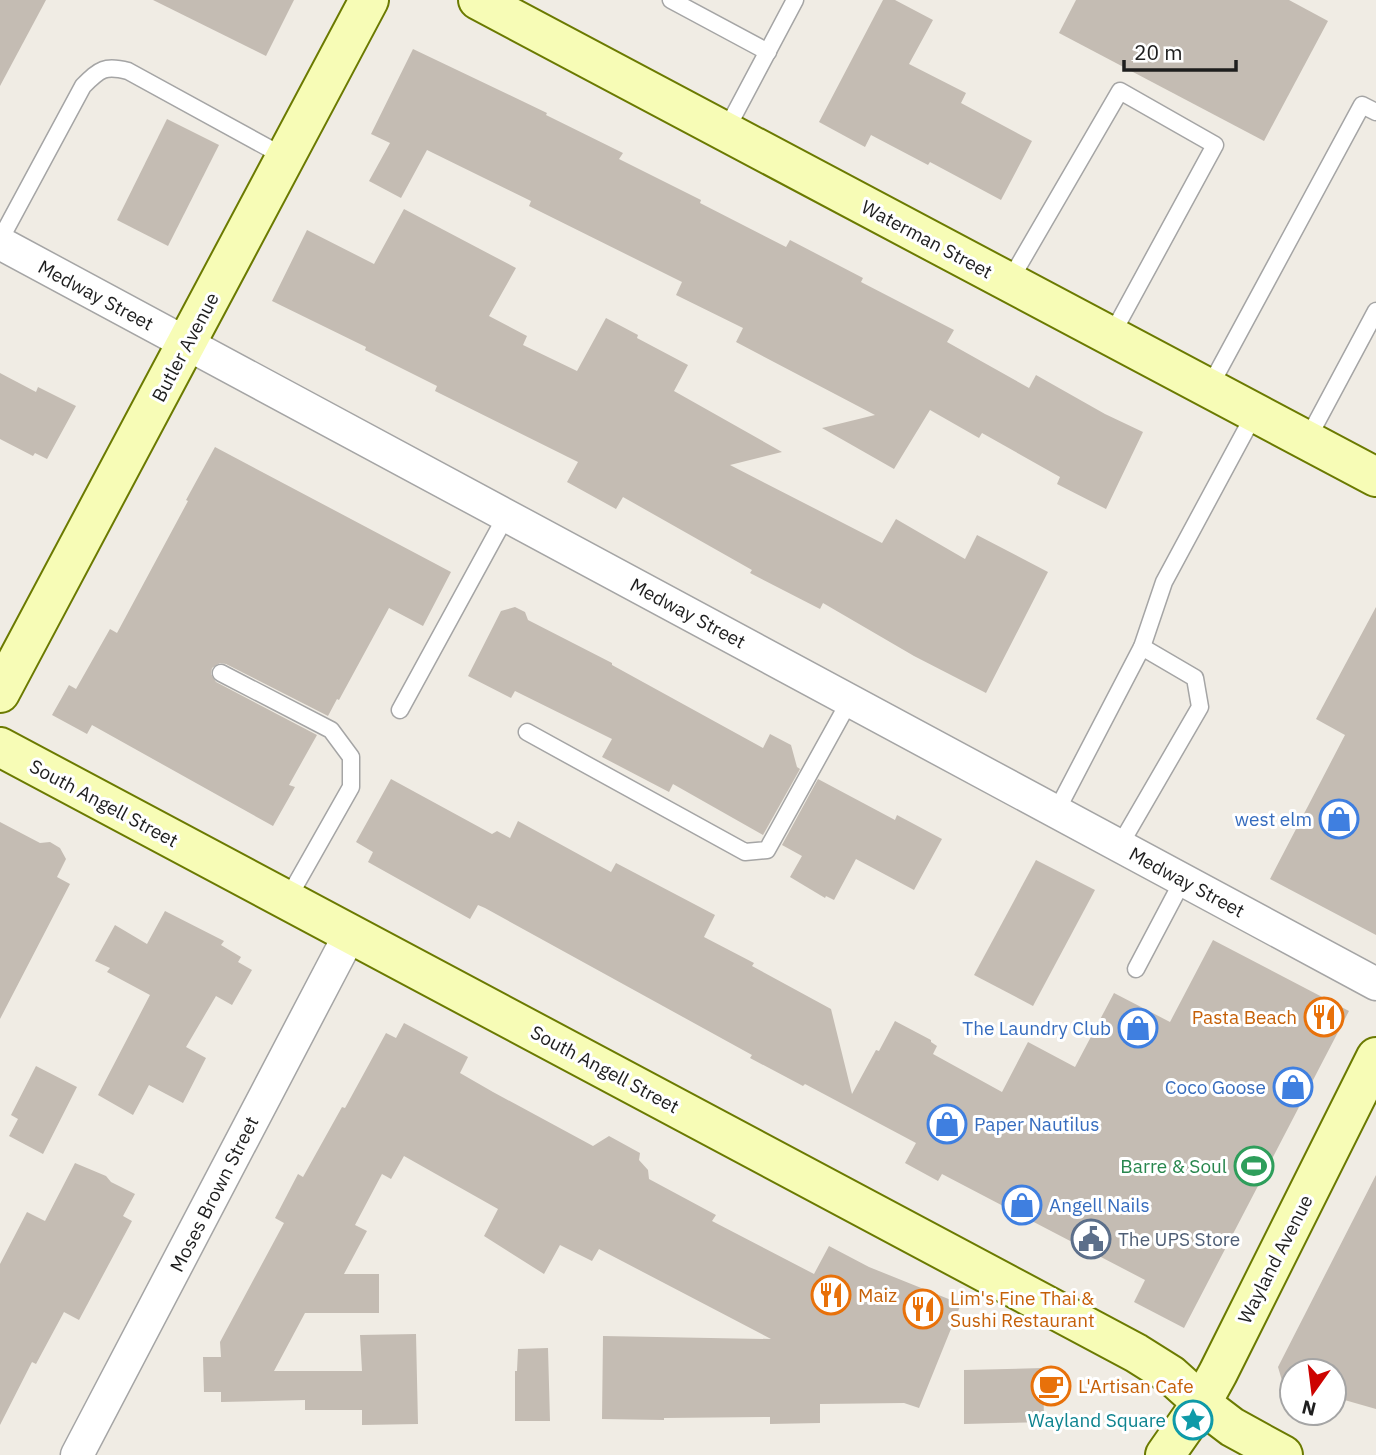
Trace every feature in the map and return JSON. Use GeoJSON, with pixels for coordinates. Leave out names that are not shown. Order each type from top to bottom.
{"type":"FeatureCollection","features":[{"type":"Feature","properties":{"kind":"main road","name":"Butler Avenue"},"geometry":{"type":"LineString","coordinates":[[0,693],[369,0]]}},
{"type":"Feature","properties":{"kind":"main road","name":"Waterman Street"},"geometry":{"type":"LineString","coordinates":[[478,0],[1376,477]]}},
{"type":"Feature","properties":{"kind":"main road","name":"South Angell Street"},"geometry":{"type":"LineString","coordinates":[[0,747],[1136,1353],[1171,1375],[1232,1427],[1283,1455]]}},
{"type":"Feature","properties":{"kind":"main road","name":"Wayland Avenue"},"geometry":{"type":"LineString","coordinates":[[1165,1455],[1202,1402],[1218,1373],[1376,1057]]}},
{"type":"Feature","properties":{"kind":"street","name":"Medway Street"},"geometry":{"type":"LineString","coordinates":[[0,242],[1376,984]]}},
{"type":"Feature","properties":{"kind":"street","name":"Moses Brown Street"},"geometry":{"type":"LineString","coordinates":[[77,1455],[350,934]]}},
{"type":"Feature","properties":{"kind":"lane"},"geometry":{"type":"LineString","coordinates":[[671,0],[768,52]]}},
{"type":"Feature","properties":{"kind":"lane"},"geometry":{"type":"LineString","coordinates":[[725,132],[795,0]]}},
{"type":"Feature","properties":{"kind":"lane"},"geometry":{"type":"LineString","coordinates":[[0,242],[83,86],[95,74],[111,66],[128,71],[285,157]]}},
{"type":"Feature","properties":{"kind":"lane"},"geometry":{"type":"LineString","coordinates":[[1008,282],[1120,91],[1215,145],[1111,336]]}},
{"type":"Feature","properties":{"kind":"lane"},"geometry":{"type":"LineString","coordinates":[[1209,388],[1362,105],[1376,112]]}},
{"type":"Feature","properties":{"kind":"lane"},"geometry":{"type":"LineString","coordinates":[[1307,440],[1376,311]]}},
{"type":"Feature","properties":{"kind":"lane"},"geometry":{"type":"LineString","coordinates":[[1056,812],[1142,647],[1164,582],[1255,413]]}},
{"type":"Feature","properties":{"kind":"lane"},"geometry":{"type":"LineString","coordinates":[[400,710],[506,516]]}},
{"type":"Feature","properties":{"kind":"lane"},"geometry":{"type":"LineString","coordinates":[[1119,845],[1200,707],[1195,678],[1142,647]]}},
{"type":"Feature","properties":{"kind":"lane"},"geometry":{"type":"LineString","coordinates":[[221,673],[331,730],[351,757],[351,787],[287,900]]}},
{"type":"Feature","properties":{"kind":"lane"},"geometry":{"type":"LineString","coordinates":[[527,732],[745,852],[767,850],[850,700]]}},
{"type":"Feature","properties":{"kind":"lane"},"geometry":{"type":"LineString","coordinates":[[1136,970],[1183,880]]}},
{"type":"Feature","properties":{"kind":"building"},"geometry":{"type":"Polygon","coordinates":[[[0,0],[46,0],[0,86],[0,0]]]}},
{"type":"Feature","properties":{"kind":"building"},"geometry":{"type":"Polygon","coordinates":[[[153,0],[294,0],[266,56],[153,0]]]}},
{"type":"Feature","properties":{"kind":"building"},"geometry":{"type":"Polygon","coordinates":[[[883,0],[895,0],[933,20],[909,64],[966,93],[961,103],[1032,141],[1001,200],[930,162],[928,165],[871,135],[865,147],[819,122],[883,0]]]}},
{"type":"Feature","properties":{"kind":"building"},"geometry":{"type":"Polygon","coordinates":[[[1076,0],[1289,0],[1328,21],[1264,141],[1059,33],[1076,0]]]}},
{"type":"Feature","properties":{"kind":"building"},"geometry":{"type":"Polygon","coordinates":[[[413,49],[547,113],[546,115],[623,153],[619,159],[786,247],[790,240],[863,278],[861,282],[954,330],[947,342],[1029,388],[1036,375],[1143,432],[1106,509],[1057,484],[1060,477],[982,433],[979,438],[930,410],[894,469],[822,428],[875,415],[736,342],[743,328],[676,295],[682,282],[529,206],[531,201],[427,150],[401,198],[369,181],[390,143],[371,134],[413,49]]]}},
{"type":"Feature","properties":{"kind":"building"},"geometry":{"type":"Polygon","coordinates":[[[167,119],[219,145],[168,246],[117,220],[167,119]]]}},
{"type":"Feature","properties":{"kind":"building"},"geometry":{"type":"Polygon","coordinates":[[[404,209],[516,268],[489,316],[527,336],[523,345],[577,371],[606,318],[688,365],[674,391],[782,452],[730,465],[882,543],[896,519],[965,559],[977,535],[1048,572],[986,693],[914,656],[823,603],[820,609],[750,573],[752,570],[623,497],[616,509],[567,482],[578,462],[435,391],[437,386],[365,350],[366,347],[272,301],[307,230],[374,264],[404,209]]]}},
{"type":"Feature","properties":{"kind":"building"},"geometry":{"type":"Polygon","coordinates":[[[0,373],[36,392],[38,387],[76,406],[47,459],[35,453],[33,456],[0,439],[0,373]]]}},
{"type":"Feature","properties":{"kind":"building"},"geometry":{"type":"Polygon","coordinates":[[[215,447],[451,572],[423,626],[389,608],[328,716],[226,664],[220,663],[212,668],[211,674],[216,682],[317,735],[289,785],[295,787],[273,826],[92,725],[87,734],[52,715],[69,685],[76,689],[110,629],[117,633],[215,447]]]}},
{"type":"Feature","properties":{"kind":"building"},"geometry":{"type":"Polygon","coordinates":[[[515,607],[525,612],[528,620],[612,663],[763,748],[770,734],[791,745],[797,767],[800,769],[763,835],[673,784],[669,792],[602,757],[612,739],[515,691],[511,698],[468,676],[501,611],[515,607]]]}},
{"type":"Feature","properties":{"kind":"building","name":"west elm"},"geometry":{"type":"Polygon","coordinates":[[[1376,607],[1376,935],[1270,879],[1345,735],[1316,719],[1376,607]]]}},
{"type":"Feature","properties":{"kind":"building"},"geometry":{"type":"Polygon","coordinates":[[[391,779],[492,834],[497,831],[510,838],[518,821],[611,872],[616,863],[715,915],[704,937],[831,1009],[852,1094],[895,1021],[931,1040],[937,1046],[933,1054],[1002,1092],[1028,1042],[1075,1067],[1114,993],[1170,1022],[1213,940],[1349,1011],[1184,1328],[1134,1302],[1145,1280],[942,1174],[938,1181],[905,1163],[916,1143],[750,1058],[752,1055],[485,908],[478,905],[470,919],[368,862],[373,852],[356,842],[391,779]]]}},
{"type":"Feature","properties":{"kind":"building"},"geometry":{"type":"Polygon","coordinates":[[[818,779],[895,820],[897,815],[942,839],[914,890],[856,859],[834,900],[826,896],[825,898],[790,877],[802,856],[782,845],[818,779]]]}},
{"type":"Feature","properties":{"kind":"building"},"geometry":{"type":"Polygon","coordinates":[[[0,822],[40,843],[50,842],[60,848],[66,859],[57,877],[70,884],[0,1019],[0,822]]]}},
{"type":"Feature","properties":{"kind":"building"},"geometry":{"type":"Polygon","coordinates":[[[1036,860],[1095,890],[1033,1006],[974,975],[1036,860]]]}},
{"type":"Feature","properties":{"kind":"building"},"geometry":{"type":"Polygon","coordinates":[[[165,911],[224,941],[221,945],[241,957],[238,962],[252,970],[232,1005],[216,996],[186,1047],[206,1058],[183,1103],[149,1085],[133,1115],[98,1095],[150,995],[107,972],[110,968],[95,961],[115,925],[147,944],[165,911]]]}},
{"type":"Feature","properties":{"kind":"building"},"geometry":{"type":"Polygon","coordinates":[[[404,1023],[468,1057],[460,1073],[593,1146],[609,1136],[640,1153],[639,1160],[648,1170],[649,1179],[716,1215],[712,1221],[814,1274],[829,1246],[869,1267],[961,1304],[919,1408],[904,1403],[820,1404],[820,1423],[770,1424],[770,1417],[602,1419],[603,1336],[771,1339],[599,1249],[592,1261],[560,1245],[544,1274],[484,1236],[498,1209],[404,1156],[391,1179],[382,1174],[355,1225],[367,1231],[344,1274],[379,1274],[379,1313],[305,1313],[274,1371],[362,1371],[360,1335],[416,1334],[418,1424],[362,1425],[362,1410],[305,1410],[305,1400],[221,1402],[221,1392],[204,1392],[203,1357],[221,1357],[220,1342],[284,1223],[275,1218],[298,1174],[303,1177],[386,1033],[396,1038],[404,1023]]]}},
{"type":"Feature","properties":{"kind":"building"},"geometry":{"type":"Polygon","coordinates":[[[36,1066],[77,1087],[43,1154],[9,1136],[18,1119],[11,1115],[36,1066]]]}},
{"type":"Feature","properties":{"kind":"building"},"geometry":{"type":"Polygon","coordinates":[[[75,1163],[106,1176],[111,1182],[135,1194],[123,1216],[132,1221],[79,1320],[64,1312],[36,1364],[32,1362],[0,1425],[0,1264],[27,1212],[45,1221],[75,1163]]]}},
{"type":"Feature","properties":{"kind":"building"},"geometry":{"type":"Polygon","coordinates":[[[1376,1175],[1376,1409],[1348,1401],[1348,1357],[1283,1357],[1376,1175]]]}},
{"type":"Feature","properties":{"kind":"building"},"geometry":{"type":"Polygon","coordinates":[[[548,1348],[550,1421],[515,1421],[518,1349],[548,1348]]]}},
{"type":"Feature","properties":{"kind":"building"},"geometry":{"type":"Polygon","coordinates":[[[1043,1368],[1044,1422],[964,1424],[964,1370],[1043,1368]]]}},
{"type":"Feature","properties":{"kind":"place","name":"west elm"},"geometry":{"type":"Point","coordinates":[1339,819]}},
{"type":"Feature","properties":{"kind":"place","name":"Pasta Beach"},"geometry":{"type":"Point","coordinates":[1324,1017]}},
{"type":"Feature","properties":{"kind":"place","name":"The Laundry Club"},"geometry":{"type":"Point","coordinates":[1138,1028]}},
{"type":"Feature","properties":{"kind":"place","name":"Coco Goose"},"geometry":{"type":"Point","coordinates":[1293,1087]}},
{"type":"Feature","properties":{"kind":"place","name":"Paper Nautilus"},"geometry":{"type":"Point","coordinates":[947,1124]}},
{"type":"Feature","properties":{"kind":"place","name":"Barre & Soul"},"geometry":{"type":"Point","coordinates":[1254,1166]}},
{"type":"Feature","properties":{"kind":"place","name":"Angell Nails"},"geometry":{"type":"Point","coordinates":[1022,1205]}},
{"type":"Feature","properties":{"kind":"place","name":"The UPS Store"},"geometry":{"type":"Point","coordinates":[1091,1239]}},
{"type":"Feature","properties":{"kind":"place","name":"Maiz"},"geometry":{"type":"Point","coordinates":[831,1295]}},
{"type":"Feature","properties":{"kind":"place","name":"Lim's Fine Thai & Sushi Restaurant"},"geometry":{"type":"Point","coordinates":[923,1309]}},
{"type":"Feature","properties":{"kind":"place","name":"L'Artisan Cafe"},"geometry":{"type":"Point","coordinates":[1051,1386]}},
{"type":"Feature","properties":{"kind":"place","name":"Wayland Square"},"geometry":{"type":"Point","coordinates":[1193,1420]}}]}
